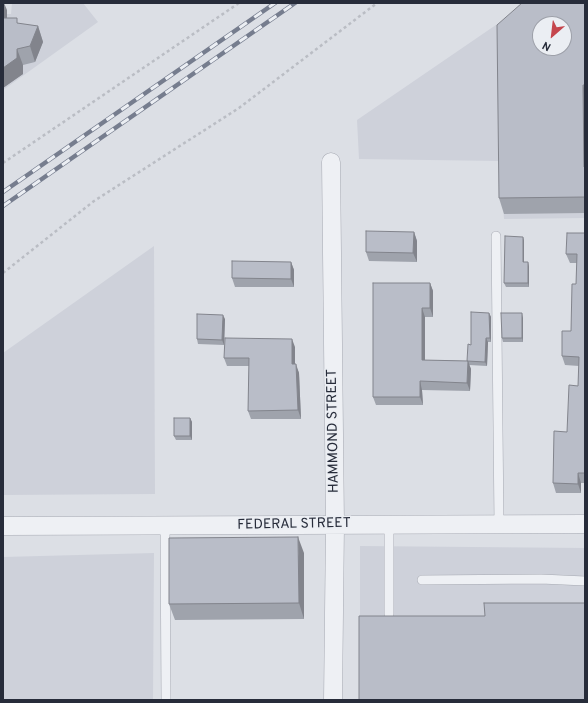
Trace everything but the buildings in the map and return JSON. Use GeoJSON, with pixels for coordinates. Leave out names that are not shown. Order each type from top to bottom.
{"type":"FeatureCollection","features":[{"type":"Feature","properties":{"kind":"street","name":"HAMMOND STREET"},"geometry":{"type":"LineString","coordinates":[[331,162],[335,524],[333,700]]}},
{"type":"Feature","properties":{"kind":"street","name":"FEDERAL STREET"},"geometry":{"type":"LineString","coordinates":[[3,526],[585,524]]}},
{"type":"Feature","properties":{"kind":"lane"},"geometry":{"type":"LineString","coordinates":[[496,236],[499,524]]}},
{"type":"Feature","properties":{"kind":"lane"},"geometry":{"type":"LineString","coordinates":[[389,525],[389,614]]}},
{"type":"Feature","properties":{"kind":"lane"},"geometry":{"type":"LineString","coordinates":[[165,526],[166,700]]}},
{"type":"Feature","properties":{"kind":"lane"},"geometry":{"type":"LineString","coordinates":[[422,580],[541,579],[585,581]]}},
{"type":"Feature","properties":{"kind":"path"},"geometry":{"type":"LineString","coordinates":[[3,163],[239,3]]}},
{"type":"Feature","properties":{"kind":"path"},"geometry":{"type":"LineString","coordinates":[[3,272],[94,201],[239,108],[377,3]]}},
{"type":"Feature","properties":{"kind":"shaded area"},"geometry":{"type":"Polygon","coordinates":[[[12,3],[83,3],[98,22],[3,90],[3,14],[11,14],[12,3]]]}},
{"type":"Feature","properties":{"kind":"shaded area"},"geometry":{"type":"Polygon","coordinates":[[[528,3],[585,3],[585,218],[504,219],[500,161],[359,159],[357,120],[528,3]]]}},
{"type":"Feature","properties":{"kind":"shaded area"},"geometry":{"type":"Polygon","coordinates":[[[154,246],[155,494],[3,495],[3,353],[154,246]]]}},
{"type":"Feature","properties":{"kind":"shaded area"},"geometry":{"type":"Polygon","coordinates":[[[360,546],[585,548],[585,700],[360,700],[360,546]]]}},
{"type":"Feature","properties":{"kind":"shaded area"},"geometry":{"type":"Polygon","coordinates":[[[154,553],[153,700],[3,700],[3,557],[154,553]]]}},
{"type":"Feature","properties":{"kind":"railway"},"geometry":{"type":"LineString","coordinates":[[3,192],[275,3]]}},
{"type":"Feature","properties":{"kind":"railway"},"geometry":{"type":"LineString","coordinates":[[3,206],[295,3]]}}]}
